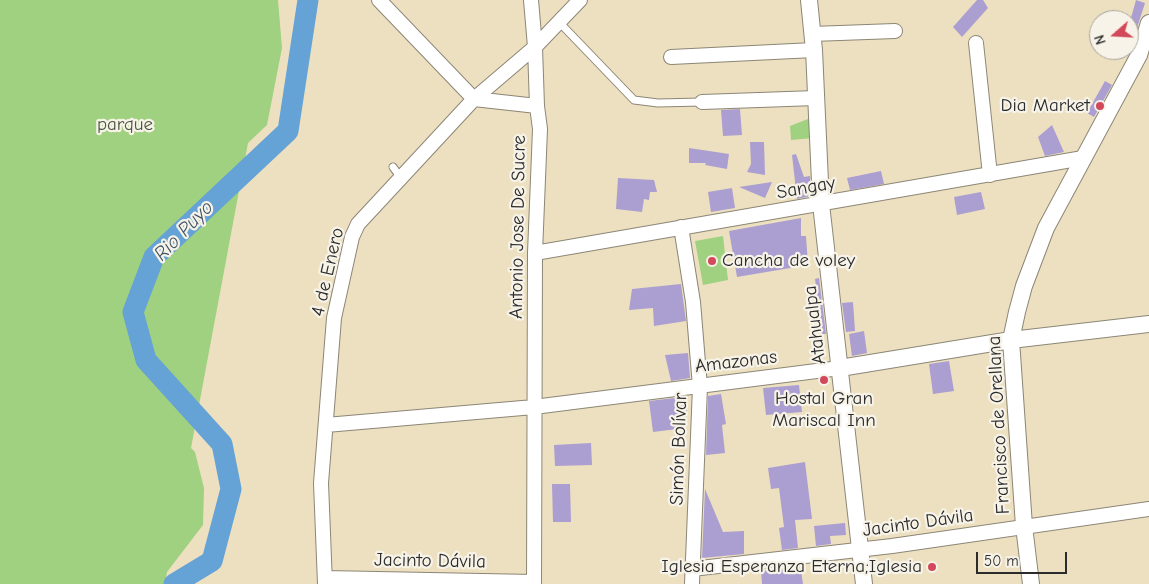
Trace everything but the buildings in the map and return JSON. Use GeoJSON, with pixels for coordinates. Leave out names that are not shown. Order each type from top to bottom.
{"type":"FeatureCollection","features":[{"type":"Feature","properties":{"kind":"street"},"geometry":{"type":"LineString","coordinates":[[379,0],[474,99],[537,106]]}},
{"type":"Feature","properties":{"kind":"street","name":"Antonio Jose De Sucre"},"geometry":{"type":"LineString","coordinates":[[531,0],[536,47],[537,106],[540,129],[535,253],[534,583]]}},
{"type":"Feature","properties":{"kind":"street","name":"4 de Enero"},"geometry":{"type":"LineString","coordinates":[[325,581],[321,483],[334,318],[352,237],[358,224],[397,172],[474,99],[536,47],[580,0]]}},
{"type":"Feature","properties":{"kind":"street","name":"Atahualpa"},"geometry":{"type":"LineString","coordinates":[[809,0],[813,42],[821,204],[862,550],[864,584]]}},
{"type":"Feature","properties":{"kind":"street","name":"Francisco de Orellana"},"geometry":{"type":"LineString","coordinates":[[1031,584],[1024,526],[1011,340],[1024,286],[1046,228],[1139,55],[1149,23]]}},
{"type":"Feature","properties":{"kind":"street"},"geometry":{"type":"LineString","coordinates":[[671,57],[895,31]]}},
{"type":"Feature","properties":{"kind":"street"},"geometry":{"type":"LineString","coordinates":[[976,43],[990,175]]}},
{"type":"Feature","properties":{"kind":"street"},"geometry":{"type":"LineString","coordinates":[[702,102],[816,98]]}},
{"type":"Feature","properties":{"kind":"street","name":"Sangay"},"geometry":{"type":"LineString","coordinates":[[535,253],[1082,158]]}},
{"type":"Feature","properties":{"kind":"street","name":"Simón Bolívar"},"geometry":{"type":"LineString","coordinates":[[680,227],[693,302],[700,387],[692,584]]}},
{"type":"Feature","properties":{"kind":"street","name":"Amazonas"},"geometry":{"type":"LineString","coordinates":[[326,425],[534,407],[700,387],[840,368],[1011,340],[1149,324]]}},
{"type":"Feature","properties":{"kind":"street","name":"Jacinto Dávila"},"geometry":{"type":"LineString","coordinates":[[692,569],[862,550],[1149,508]]}},
{"type":"Feature","properties":{"kind":"street","name":"Jacinto Dávila"},"geometry":{"type":"LineString","coordinates":[[325,581],[534,583]]}},
{"type":"Feature","properties":{"kind":"lane"},"geometry":{"type":"LineString","coordinates":[[559,22],[634,100],[658,103],[702,102]]}},
{"type":"Feature","properties":{"kind":"green space","name":"parque"},"geometry":{"type":"Polygon","coordinates":[[[0,0],[278,0],[282,48],[267,125],[248,143],[191,448],[195,452],[204,488],[203,525],[167,572],[165,584],[0,584],[0,0]]]}},
{"type":"Feature","properties":{"kind":"green space"},"geometry":{"type":"Polygon","coordinates":[[[813,117],[814,138],[791,140],[790,126],[813,117]]]}},
{"type":"Feature","properties":{"kind":"green space","name":"Cancha de voley"},"geometry":{"type":"Polygon","coordinates":[[[723,236],[728,280],[703,285],[695,241],[723,236]]]}},
{"type":"Feature","properties":{"kind":"waterway","name":"Rio Puyo"},"geometry":{"type":"LineString","coordinates":[[174,584],[212,561],[231,489],[222,444],[146,360],[133,312],[154,257],[288,131],[308,0]]}},
{"type":"Feature","properties":{"kind":"place","name":"Dia Market"},"geometry":{"type":"Point","coordinates":[1100,106]}},
{"type":"Feature","properties":{"kind":"place","name":"Cancha de voley"},"geometry":{"type":"Point","coordinates":[712,261]}},
{"type":"Feature","properties":{"kind":"place","name":"Hostal Gran Mariscal Inn"},"geometry":{"type":"Point","coordinates":[824,380]}},
{"type":"Feature","properties":{"kind":"place","name":"Iglesia Esperanza Eterna;Iglesia"},"geometry":{"type":"Point","coordinates":[932,567]}}]}
